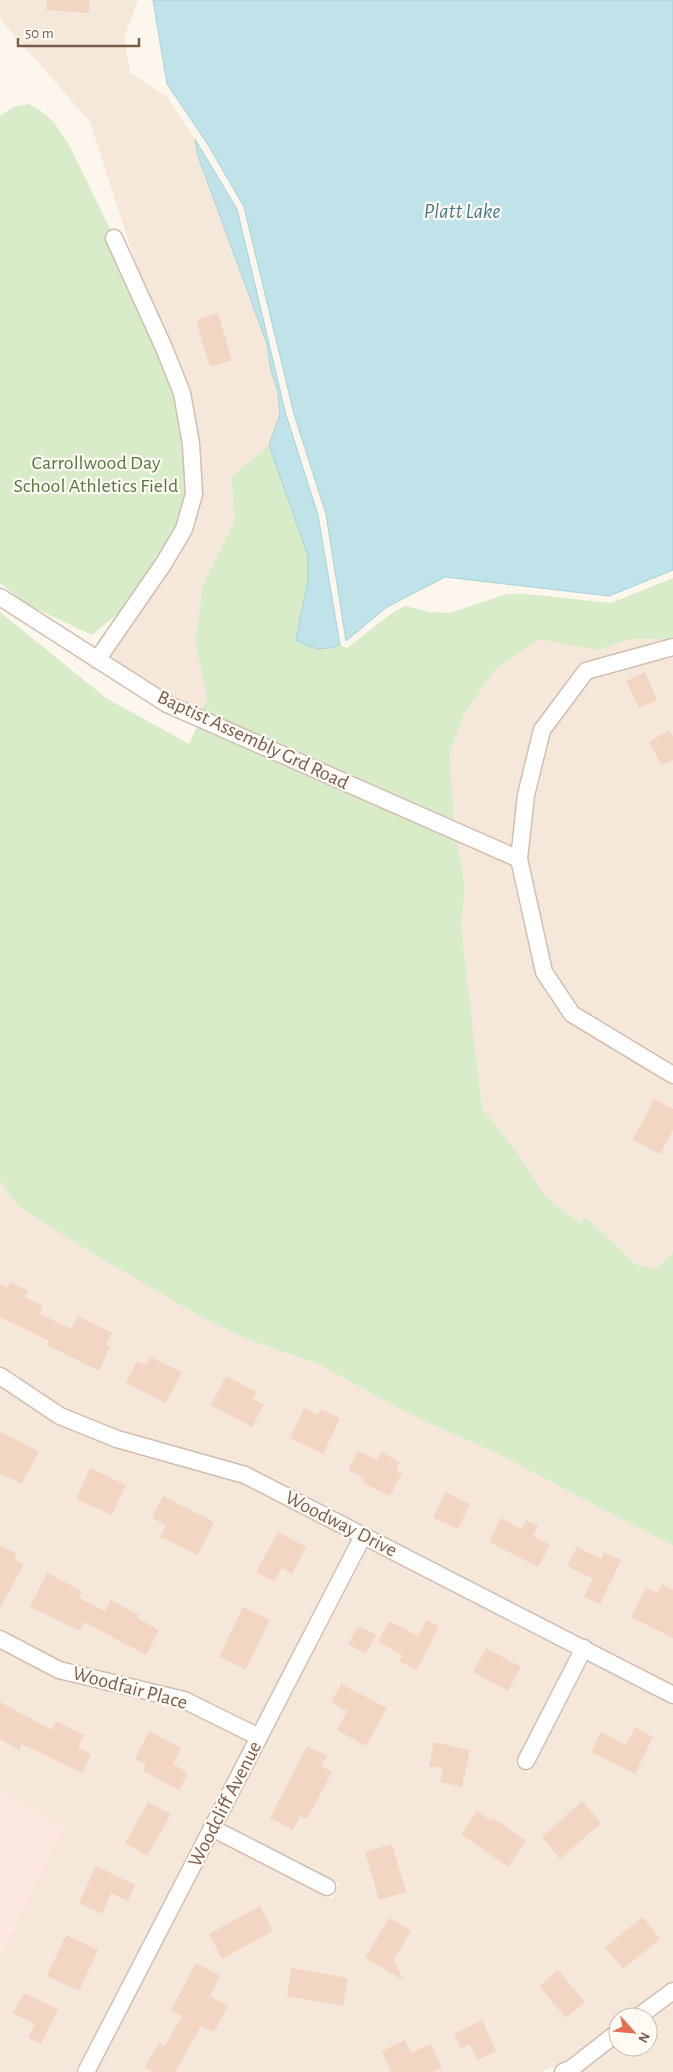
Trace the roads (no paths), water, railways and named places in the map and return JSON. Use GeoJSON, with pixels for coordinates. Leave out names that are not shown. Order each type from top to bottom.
{"type":"FeatureCollection","features":[{"type":"Feature","properties":{"kind":"street"},"geometry":{"type":"LineString","coordinates":[[97,660],[164,563],[184,529],[194,494],[191,444],[182,393],[164,348],[114,238]]}},
{"type":"Feature","properties":{"kind":"street","name":"Baptist Assembly Grd Road"},"geometry":{"type":"LineString","coordinates":[[0,597],[167,704],[518,859]]}},
{"type":"Feature","properties":{"kind":"street"},"geometry":{"type":"LineString","coordinates":[[673,646],[586,671],[542,730],[526,795],[518,859],[544,972],[572,1014],[673,1075]]}},
{"type":"Feature","properties":{"kind":"street","name":"Woodway Drive"},"geometry":{"type":"LineString","coordinates":[[0,1376],[60,1416],[117,1439],[245,1475],[584,1648],[673,1696]]}},
{"type":"Feature","properties":{"kind":"street","name":"Woodcliff Avenue"},"geometry":{"type":"LineString","coordinates":[[86,2072],[363,1536]]}},
{"type":"Feature","properties":{"kind":"street","name":"Woodfair Place"},"geometry":{"type":"LineString","coordinates":[[0,1639],[59,1670],[184,1700],[259,1737]]}},
{"type":"Feature","properties":{"kind":"street"},"geometry":{"type":"LineString","coordinates":[[526,1761],[584,1648]]}},
{"type":"Feature","properties":{"kind":"street"},"geometry":{"type":"LineString","coordinates":[[212,1828],[327,1887]]}},
{"type":"Feature","properties":{"kind":"street"},"geometry":{"type":"LineString","coordinates":[[651,2007],[673,1991]]}},
{"type":"Feature","properties":{"kind":"street"},"geometry":{"type":"LineString","coordinates":[[563,2072],[572,2068],[608,2040]]}},
{"type":"Feature","properties":{"kind":"water","name":"Platt Lake"},"geometry":{"type":"Polygon","coordinates":[[[153,0],[673,0],[673,570],[609,596],[445,577],[387,607],[346,641],[326,514],[294,414],[244,207],[207,143],[167,84],[153,0]]]}},
{"type":"Feature","properties":{"kind":"water"},"geometry":{"type":"Polygon","coordinates":[[[195,139],[237,209],[286,415],[318,515],[340,645],[333,647],[317,649],[296,640],[308,581],[308,556],[269,445],[280,414],[278,392],[271,371],[267,344],[198,156],[195,139]]]}},
{"type":"Feature","properties":{"kind":"park label","name":"Carrollwood Day School Athletics Field"},"geometry":{"type":"Point","coordinates":[96,474]}}]}
